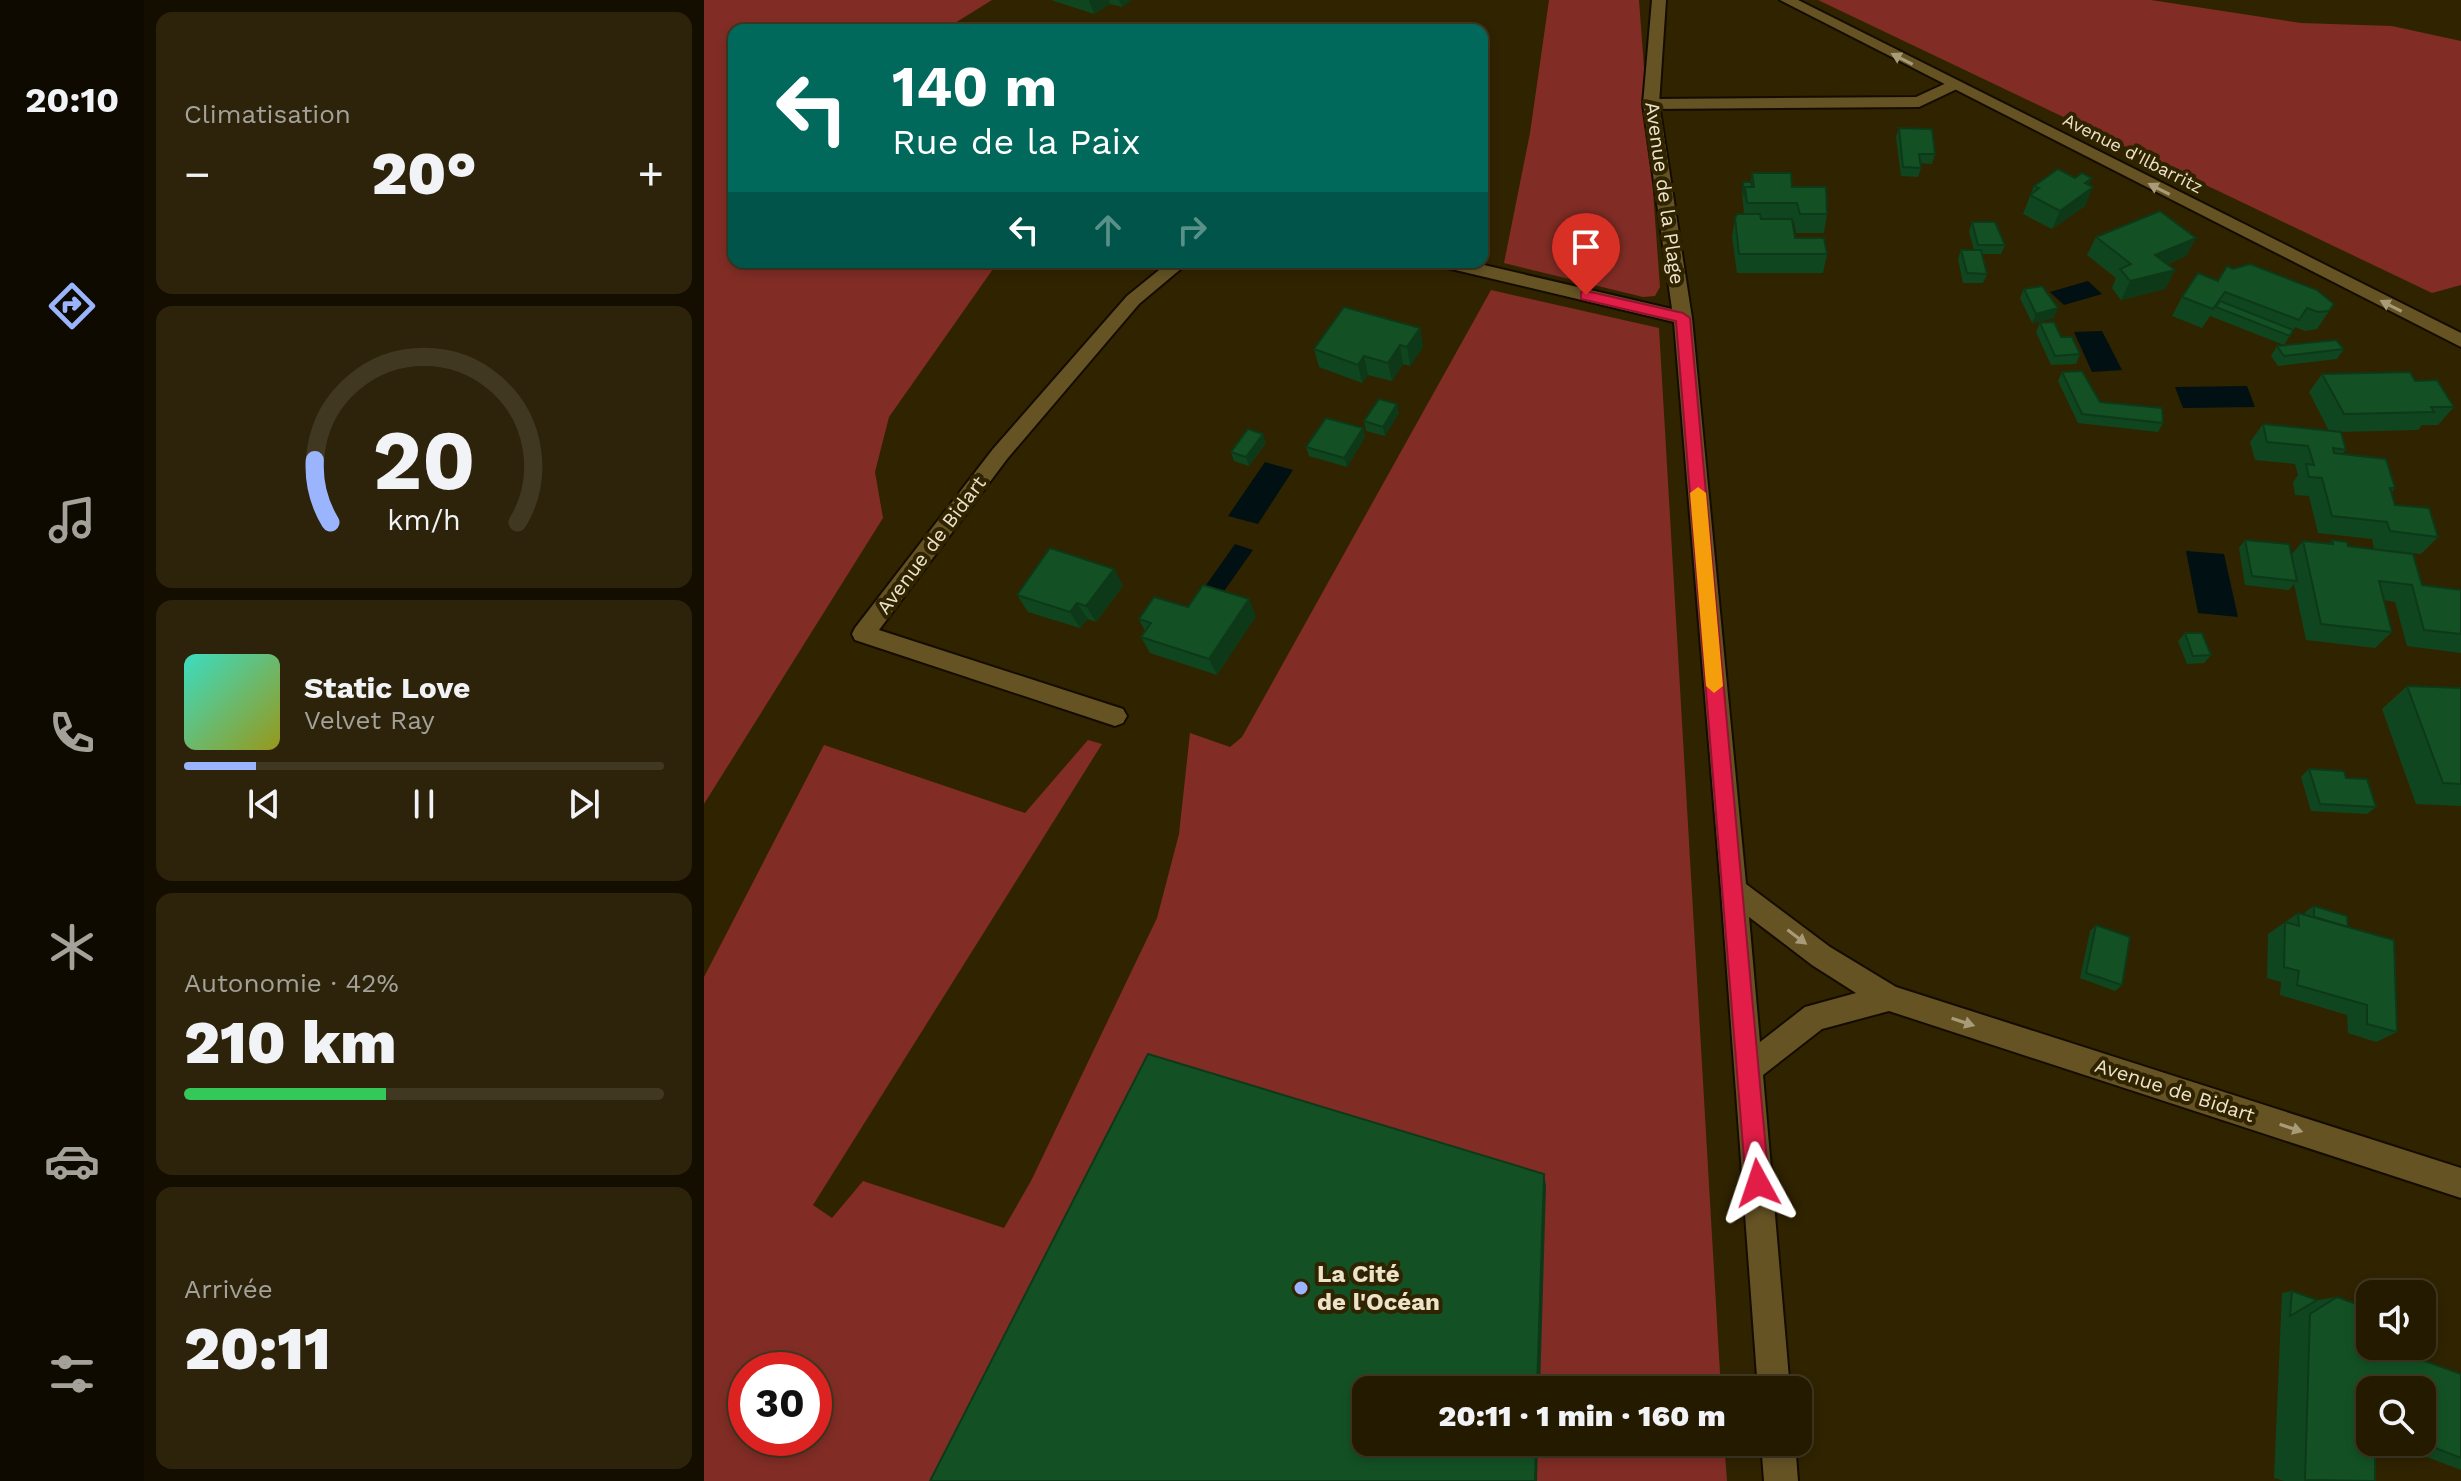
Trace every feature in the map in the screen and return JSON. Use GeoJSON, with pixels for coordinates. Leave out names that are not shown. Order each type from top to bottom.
{"type":"FeatureCollection","features":[{"type":"Feature","properties":{"kind":"street","name":"Avenue de la Plage"},"geometry":{"type":"LineString","coordinates":[[1659,0],[1651,104],[1683,318],[1734,890],[1773,1376]]}},
{"type":"Feature","properties":{"kind":"street","name":"Avenue d'Ilbarritz"},"geometry":{"type":"LineString","coordinates":[[1787,0],[2461,341]]}},
{"type":"Feature","properties":{"kind":"street"},"geometry":{"type":"LineString","coordinates":[[1651,104],[1919,102],[1953,85]]}},
{"type":"Feature","properties":{"kind":"street","name":"Avenue de Bidart"},"geometry":{"type":"LineString","coordinates":[[1115,716],[863,634],[1010,442],[1133,300],[1173,268]]}},
{"type":"Feature","properties":{"kind":"street"},"geometry":{"type":"LineString","coordinates":[[1472,268],[1683,318]]}},
{"type":"Feature","properties":{"kind":"street","name":"Avenue de Bidart"},"geometry":{"type":"LineString","coordinates":[[1734,890],[1821,956],[1889,998],[2461,1183]]}},
{"type":"Feature","properties":{"kind":"street"},"geometry":{"type":"LineString","coordinates":[[1748,1069],[1815,1017],[1889,998]]}},
{"type":"Feature","properties":{"kind":"street"},"geometry":{"type":"LineString","coordinates":[[1779,1456],[1781,1481]]}},
{"type":"Feature","properties":{"kind":"shaded area"},"geometry":{"type":"Polygon","coordinates":[[[704,0],[992,0],[954,24],[728,24],[728,268],[993,269],[889,417],[875,472],[883,518],[704,804],[704,0]]]}},
{"type":"Feature","properties":{"kind":"shaded area"},"geometry":{"type":"Polygon","coordinates":[[[1549,0],[1639,0],[1660,287],[1655,296],[1643,297],[1504,263],[1530,133],[1549,0]]]}},
{"type":"Feature","properties":{"kind":"shaded area"},"geometry":{"type":"Polygon","coordinates":[[[1818,0],[2151,0],[2301,23],[2392,26],[2461,41],[2461,285],[2432,293],[1818,0]]]}},
{"type":"Feature","properties":{"kind":"shaded area"},"geometry":{"type":"Polygon","coordinates":[[[2088,281],[2102,294],[2064,305],[2050,292],[2088,281]]]}},
{"type":"Feature","properties":{"kind":"shaded area"},"geometry":{"type":"Polygon","coordinates":[[[1491,290],[1659,328],[1720,1376],[1352,1376],[1352,1456],[1725,1456],[1727,1481],[704,1481],[704,977],[824,745],[1025,813],[1088,740],[1102,744],[813,1205],[832,1218],[863,1181],[1004,1228],[1031,1181],[1157,918],[1179,834],[1190,733],[1230,747],[1242,737],[1491,290]]]}},
{"type":"Feature","properties":{"kind":"shaded area"},"geometry":{"type":"Polygon","coordinates":[[[2102,331],[2122,370],[2092,372],[2074,332],[2102,331]]]}},
{"type":"Feature","properties":{"kind":"shaded area"},"geometry":{"type":"Polygon","coordinates":[[[2247,386],[2255,407],[2183,408],[2175,387],[2247,386]]]}},
{"type":"Feature","properties":{"kind":"shaded area"},"geometry":{"type":"Polygon","coordinates":[[[1265,462],[1293,470],[1258,524],[1228,516],[1265,462]]]}},
{"type":"Feature","properties":{"kind":"shaded area"},"geometry":{"type":"Polygon","coordinates":[[[1235,544],[1253,550],[1222,594],[1204,588],[1235,544]]]}},
{"type":"Feature","properties":{"kind":"shaded area"},"geometry":{"type":"Polygon","coordinates":[[[2186,551],[2224,554],[2238,617],[2198,613],[2186,551]]]}},
{"type":"Feature","properties":{"kind":"building"},"geometry":{"type":"Polygon","coordinates":[[[1899,128],[1932,129],[1935,154],[1919,154],[1921,168],[1903,167],[1899,128]]]}},
{"type":"Feature","properties":{"kind":"building"},"geometry":{"type":"Polygon","coordinates":[[[2058,169],[2075,178],[2082,173],[2092,178],[2085,183],[2093,187],[2060,211],[2030,195],[2039,188],[2034,186],[2058,169]]]}},
{"type":"Feature","properties":{"kind":"building"},"geometry":{"type":"Polygon","coordinates":[[[1752,173],[1791,173],[1792,187],[1826,187],[1827,214],[1800,214],[1797,203],[1747,203],[1745,187],[1754,187],[1752,173]]]}},
{"type":"Feature","properties":{"kind":"building"},"geometry":{"type":"Polygon","coordinates":[[[1743,182],[1751,182],[1752,187],[1745,187],[1744,196],[1743,182]]]}},
{"type":"Feature","properties":{"kind":"building"},"geometry":{"type":"Polygon","coordinates":[[[2160,211],[2196,238],[2155,255],[2175,270],[2130,281],[2120,269],[2131,264],[2096,237],[2160,211]]]}},
{"type":"Feature","properties":{"kind":"building"},"geometry":{"type":"Polygon","coordinates":[[[1737,214],[1760,214],[1761,219],[1792,219],[1795,238],[1824,238],[1827,254],[1739,254],[1737,214]]]}},
{"type":"Feature","properties":{"kind":"building"},"geometry":{"type":"Polygon","coordinates":[[[1972,222],[1995,222],[2005,245],[1978,245],[1972,222]]]}},
{"type":"Feature","properties":{"kind":"building"},"geometry":{"type":"Polygon","coordinates":[[[1961,250],[1981,250],[1987,274],[1967,273],[1961,250]]]}},
{"type":"Feature","properties":{"kind":"building"},"geometry":{"type":"Polygon","coordinates":[[[2250,264],[2317,290],[2334,304],[2329,311],[2318,312],[2307,308],[2299,320],[2225,292],[2213,309],[2182,297],[2198,273],[2218,281],[2227,266],[2233,269],[2250,264]]]}},
{"type":"Feature","properties":{"kind":"building"},"geometry":{"type":"Polygon","coordinates":[[[2042,286],[2058,308],[2036,314],[2024,289],[2042,286]]]}},
{"type":"Feature","properties":{"kind":"building"},"geometry":{"type":"Polygon","coordinates":[[[2220,301],[2293,330],[2290,336],[2216,307],[2220,301]]]}},
{"type":"Feature","properties":{"kind":"building"},"geometry":{"type":"Polygon","coordinates":[[[1344,307],[1420,328],[1407,347],[1400,345],[1388,363],[1364,356],[1358,365],[1314,349],[1344,307]]]}},
{"type":"Feature","properties":{"kind":"building"},"geometry":{"type":"Polygon","coordinates":[[[2054,322],[2061,337],[2072,337],[2080,354],[2055,356],[2040,323],[2054,322]]]}},
{"type":"Feature","properties":{"kind":"building"},"geometry":{"type":"Polygon","coordinates":[[[2336,340],[2344,349],[2284,356],[2277,346],[2336,340]]]}},
{"type":"Feature","properties":{"kind":"building"},"geometry":{"type":"Polygon","coordinates":[[[2082,371],[2100,402],[2162,408],[2163,423],[2082,414],[2062,372],[2082,371]]]}},
{"type":"Feature","properties":{"kind":"building"},"geometry":{"type":"Polygon","coordinates":[[[2410,372],[2415,381],[2437,380],[2454,407],[2431,407],[2434,412],[2344,414],[2322,374],[2410,372]]]}},
{"type":"Feature","properties":{"kind":"building"},"geometry":{"type":"Polygon","coordinates":[[[1379,399],[1397,404],[1383,427],[1364,421],[1379,399]]]}},
{"type":"Feature","properties":{"kind":"building"},"geometry":{"type":"Polygon","coordinates":[[[1326,418],[1363,428],[1344,458],[1306,447],[1326,418]]]}},
{"type":"Feature","properties":{"kind":"building"},"geometry":{"type":"Polygon","coordinates":[[[2263,424],[2341,432],[2346,450],[2333,448],[2334,453],[2386,459],[2395,488],[2390,488],[2395,505],[2429,508],[2438,537],[2390,531],[2387,522],[2332,516],[2322,478],[2309,477],[2306,464],[2314,465],[2308,446],[2267,442],[2263,424]]]}},
{"type":"Feature","properties":{"kind":"building"},"geometry":{"type":"Polygon","coordinates":[[[1248,429],[1263,434],[1246,457],[1231,452],[1248,429]]]}},
{"type":"Feature","properties":{"kind":"building"},"geometry":{"type":"Polygon","coordinates":[[[2245,540],[2289,544],[2297,581],[2252,576],[2245,540]]]}},
{"type":"Feature","properties":{"kind":"building"},"geometry":{"type":"Polygon","coordinates":[[[2332,540],[2347,542],[2348,546],[2413,554],[2422,585],[2461,590],[2461,634],[2424,630],[2412,585],[2379,581],[2392,632],[2321,624],[2303,541],[2333,544],[2332,540]]]}},
{"type":"Feature","properties":{"kind":"building"},"geometry":{"type":"Polygon","coordinates":[[[1050,548],[1114,569],[1086,606],[1077,603],[1070,612],[1017,595],[1050,548]]]}},
{"type":"Feature","properties":{"kind":"building"},"geometry":{"type":"Polygon","coordinates":[[[1203,585],[1249,599],[1209,659],[1141,637],[1151,623],[1139,619],[1154,597],[1188,607],[1203,585]]]}},
{"type":"Feature","properties":{"kind":"building"},"geometry":{"type":"Polygon","coordinates":[[[2185,633],[2202,633],[2211,655],[2193,656],[2185,633]]]}},
{"type":"Feature","properties":{"kind":"building"},"geometry":{"type":"Polygon","coordinates":[[[2407,686],[2461,688],[2461,784],[2443,783],[2407,686]]]}},
{"type":"Feature","properties":{"kind":"building"},"geometry":{"type":"Polygon","coordinates":[[[2309,769],[2344,771],[2346,778],[2367,779],[2376,807],[2320,804],[2309,769]]]}},
{"type":"Feature","properties":{"kind":"building"},"geometry":{"type":"Polygon","coordinates":[[[2314,906],[2347,916],[2348,927],[2314,917],[2314,906]]]}},
{"type":"Feature","properties":{"kind":"building"},"geometry":{"type":"Polygon","coordinates":[[[2298,913],[2394,940],[2397,1032],[2367,1024],[2367,1005],[2297,985],[2299,971],[2284,967],[2285,922],[2299,926],[2298,913]]]}},
{"type":"Feature","properties":{"kind":"building"},"geometry":{"type":"Polygon","coordinates":[[[2096,925],[2130,937],[2122,985],[2086,973],[2096,925]]]}},
{"type":"Feature","properties":{"kind":"building","name":"La Cité de l'Océan"},"geometry":{"type":"Polygon","coordinates":[[[1148,1054],[1544,1174],[1537,1376],[1352,1376],[1352,1456],[1536,1456],[1535,1481],[930,1481],[1148,1054]]]}},
{"type":"Feature","properties":{"kind":"building"},"geometry":{"type":"Polygon","coordinates":[[[2292,1291],[2317,1300],[2290,1316],[2292,1291]]]}},
{"type":"Feature","properties":{"kind":"building"},"geometry":{"type":"Polygon","coordinates":[[[2337,1297],[2356,1304],[2356,1360],[2422,1360],[2461,1374],[2461,1458],[2436,1448],[2436,1376],[2356,1376],[2356,1456],[2375,1456],[2375,1481],[2305,1480],[2310,1314],[2337,1297]]]}},
{"type":"Feature","properties":{"kind":"slow traffic"},"geometry":{"type":"LineString","coordinates":[[1698,493],[1714,686]]}},
{"type":"Feature","properties":{"kind":"place","name":"La Cité de l'Océan"},"geometry":{"type":"Point","coordinates":[1301,1288]}},
{"type":"Feature","properties":{"kind":"route"},"geometry":{"type":"LineString","coordinates":[[1586,295],[1683,318],[1758,1183]]}}]}
